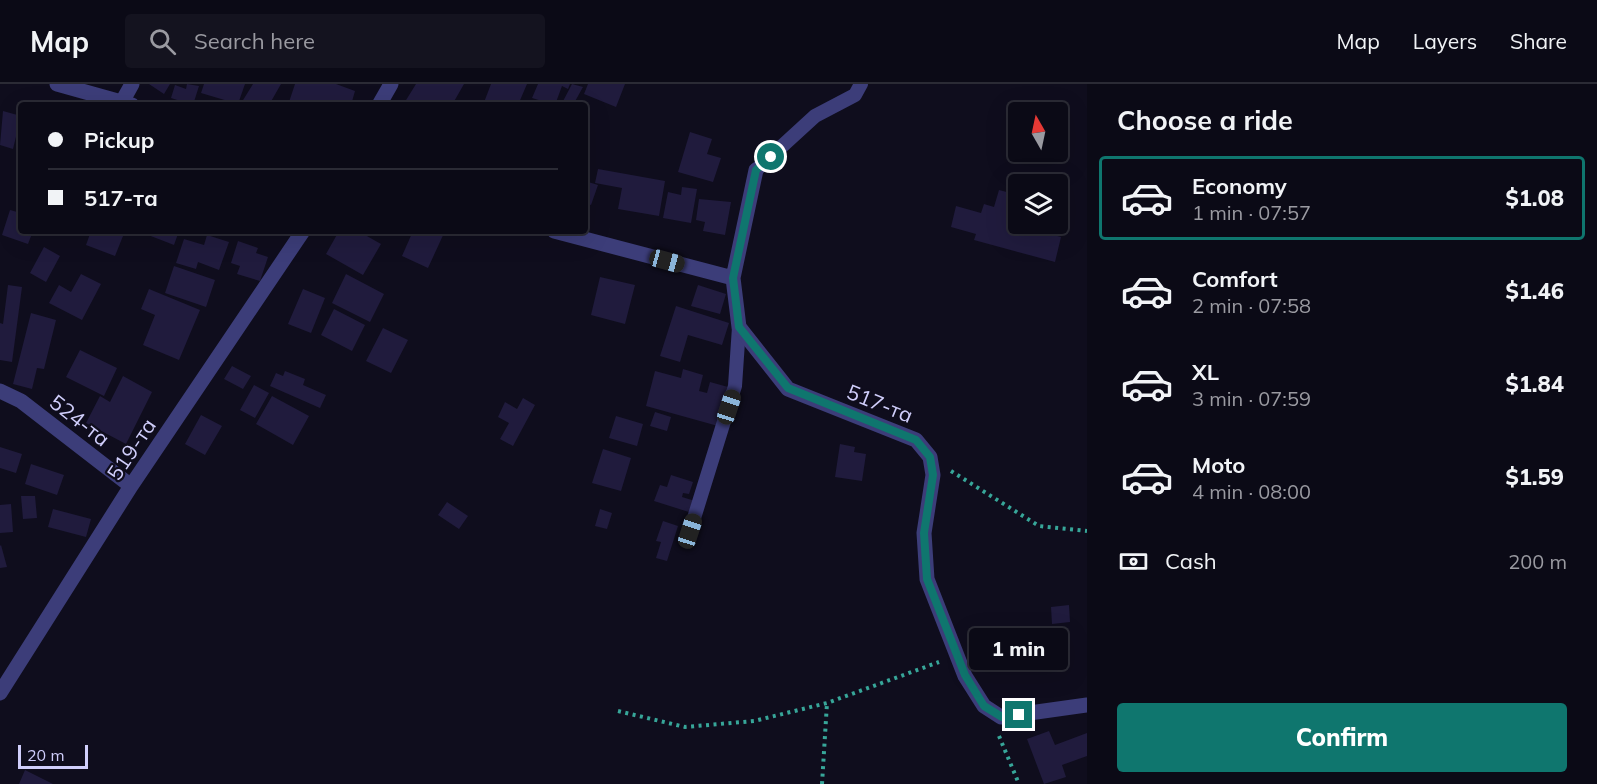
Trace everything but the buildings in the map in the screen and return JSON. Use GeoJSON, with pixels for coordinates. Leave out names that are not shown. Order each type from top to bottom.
{"type":"FeatureCollection","features":[{"type":"Feature","properties":{"kind":"street"},"geometry":{"type":"LineString","coordinates":[[57,84],[123,102]]}},
{"type":"Feature","properties":{"kind":"street"},"geometry":{"type":"LineString","coordinates":[[127,102],[132,84]]}},
{"type":"Feature","properties":{"kind":"street"},"geometry":{"type":"LineString","coordinates":[[381,102],[392,84]]}},
{"type":"Feature","properties":{"kind":"street"},"geometry":{"type":"LineString","coordinates":[[739,327],[733,278],[756,170]]}},
{"type":"Feature","properties":{"kind":"street","name":"519-та"},"geometry":{"type":"LineString","coordinates":[[0,693],[131,486],[301,234]]}},
{"type":"Feature","properties":{"kind":"street"},"geometry":{"type":"LineString","coordinates":[[565,234],[733,278]]}},
{"type":"Feature","properties":{"kind":"street","name":"517-та"},"geometry":{"type":"LineString","coordinates":[[739,327],[788,388],[916,440],[930,457]]}},
{"type":"Feature","properties":{"kind":"street","name":"524-та"},"geometry":{"type":"LineString","coordinates":[[0,391],[21,400],[131,486]]}},
{"type":"Feature","properties":{"kind":"street"},"geometry":{"type":"LineString","coordinates":[[930,457],[933,475],[924,533],[927,579],[965,675],[984,706],[1002,717],[1087,705]]}},
{"type":"Feature","properties":{"kind":"lane"},"geometry":{"type":"LineString","coordinates":[[756,170],[815,116],[855,95],[861,84]]}},
{"type":"Feature","properties":{"kind":"lane"},"geometry":{"type":"LineString","coordinates":[[690,531],[735,386],[739,327]]}},
{"type":"Feature","properties":{"kind":"path"},"geometry":{"type":"LineString","coordinates":[[930,457],[1039,526],[1087,531]]}},
{"type":"Feature","properties":{"kind":"path"},"geometry":{"type":"LineString","coordinates":[[618,711],[685,727],[754,721],[827,703],[957,655]]}},
{"type":"Feature","properties":{"kind":"path"},"geometry":{"type":"LineString","coordinates":[[822,784],[827,703]]}},
{"type":"Feature","properties":{"kind":"path"},"geometry":{"type":"LineString","coordinates":[[984,706],[1019,784]]}},
{"type":"Feature","properties":{"kind":"route"},"geometry":{"type":"LineString","coordinates":[[771,157],[756,170],[733,278],[739,327],[788,388],[916,440],[930,457],[933,475],[924,533],[927,579],[965,675],[984,706],[1002,717],[1019,715]]}}]}
